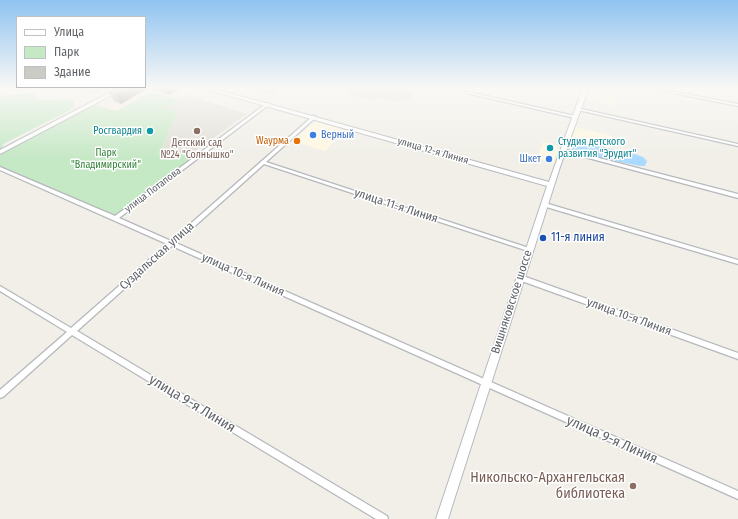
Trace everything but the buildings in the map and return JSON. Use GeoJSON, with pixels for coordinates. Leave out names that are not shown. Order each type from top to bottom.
{"type":"FeatureCollection","features":[{"type":"Feature","properties":{"kind":"street"},"geometry":{"type":"LineString","coordinates":[[0,152],[78,111]]}},
{"type":"Feature","properties":{"kind":"street","name":"улица Потапова"},"geometry":{"type":"LineString","coordinates":[[116,218],[258,111]]}},
{"type":"Feature","properties":{"kind":"street","name":"улица 12-я Линия"},"geometry":{"type":"LineString","coordinates":[[292,111],[552,185]]}},
{"type":"Feature","properties":{"kind":"street"},"geometry":{"type":"LineString","coordinates":[[550,111],[575,117]]}},
{"type":"Feature","properties":{"kind":"street","name":"Вишняковское шоссе"},"geometry":{"type":"LineString","coordinates":[[442,519],[485,384],[577,111]]}},
{"type":"Feature","properties":{"kind":"street"},"geometry":{"type":"LineString","coordinates":[[588,111],[738,145]]}},
{"type":"Feature","properties":{"kind":"street","name":"Суздальская улица"},"geometry":{"type":"LineString","coordinates":[[0,395],[314,118]]}},
{"type":"Feature","properties":{"kind":"street"},"geometry":{"type":"LineString","coordinates":[[563,150],[738,196]]}},
{"type":"Feature","properties":{"kind":"street","name":"улица 11-я Линия"},"geometry":{"type":"LineString","coordinates":[[263,162],[530,250]]}},
{"type":"Feature","properties":{"kind":"street","name":"улица 10-я Линия"},"geometry":{"type":"LineString","coordinates":[[0,168],[172,242],[485,384]]}},
{"type":"Feature","properties":{"kind":"street"},"geometry":{"type":"LineString","coordinates":[[545,205],[738,262]]}},
{"type":"Feature","properties":{"kind":"street","name":"улица 10-я Линия"},"geometry":{"type":"LineString","coordinates":[[521,278],[738,356]]}},
{"type":"Feature","properties":{"kind":"street","name":"улица 9-я Линия"},"geometry":{"type":"LineString","coordinates":[[0,288],[384,519]]}},
{"type":"Feature","properties":{"kind":"street","name":"улица 9-я Линия"},"geometry":{"type":"LineString","coordinates":[[485,384],[738,495]]}},
{"type":"Feature","properties":{"kind":"shaded area","name":"Детский сад №24 \"Солнышко\""},"geometry":{"type":"Polygon","coordinates":[[[175,111],[238,111],[247,114],[188,156],[162,148],[177,112],[175,111]]]}},
{"type":"Feature","properties":{"kind":"shaded area"},"geometry":{"type":"Polygon","coordinates":[[[315,121],[346,129],[325,151],[293,141],[315,121]]]}},
{"type":"Feature","properties":{"kind":"shaded area"},"geometry":{"type":"Polygon","coordinates":[[[574,127],[613,136],[611,148],[571,138],[574,127]]]}},
{"type":"Feature","properties":{"kind":"shaded area"},"geometry":{"type":"Polygon","coordinates":[[[543,142],[558,146],[554,163],[537,159],[543,142]]]}},
{"type":"Feature","properties":{"kind":"green space"},"geometry":{"type":"Polygon","coordinates":[[[0,111],[68,111],[3,144],[2,149],[0,150],[0,111]]]}},
{"type":"Feature","properties":{"kind":"green space","name":"Парк \"Владимирский\""},"geometry":{"type":"Polygon","coordinates":[[[79,111],[175,111],[177,112],[162,148],[193,157],[115,215],[0,167],[0,153],[79,111]]]}},
{"type":"Feature","properties":{"kind":"water"},"geometry":{"type":"Polygon","coordinates":[[[583,143],[635,154],[643,157],[647,161],[645,166],[640,166],[595,157],[574,151],[570,145],[583,143]]]}},
{"type":"Feature","properties":{"kind":"place","name":"Росгвардия"},"geometry":{"type":"Point","coordinates":[150,131]}},
{"type":"Feature","properties":{"kind":"place","name":"Детский сад №24 \"Солнышко\""},"geometry":{"type":"Point","coordinates":[197,131]}},
{"type":"Feature","properties":{"kind":"place","name":"Верный"},"geometry":{"type":"Point","coordinates":[313,135]}},
{"type":"Feature","properties":{"kind":"place","name":"Wаурма"},"geometry":{"type":"Point","coordinates":[297,141]}},
{"type":"Feature","properties":{"kind":"place","name":"Студия детского развития \"Эрудит\""},"geometry":{"type":"Point","coordinates":[550,148]}},
{"type":"Feature","properties":{"kind":"place","name":"Шкет"},"geometry":{"type":"Point","coordinates":[549,159]}},
{"type":"Feature","properties":{"kind":"place","name":"11-я линия"},"geometry":{"type":"Point","coordinates":[543,238]}},
{"type":"Feature","properties":{"kind":"place","name":"Никольско-Архангельская библиотека"},"geometry":{"type":"Point","coordinates":[633,486]}}]}
